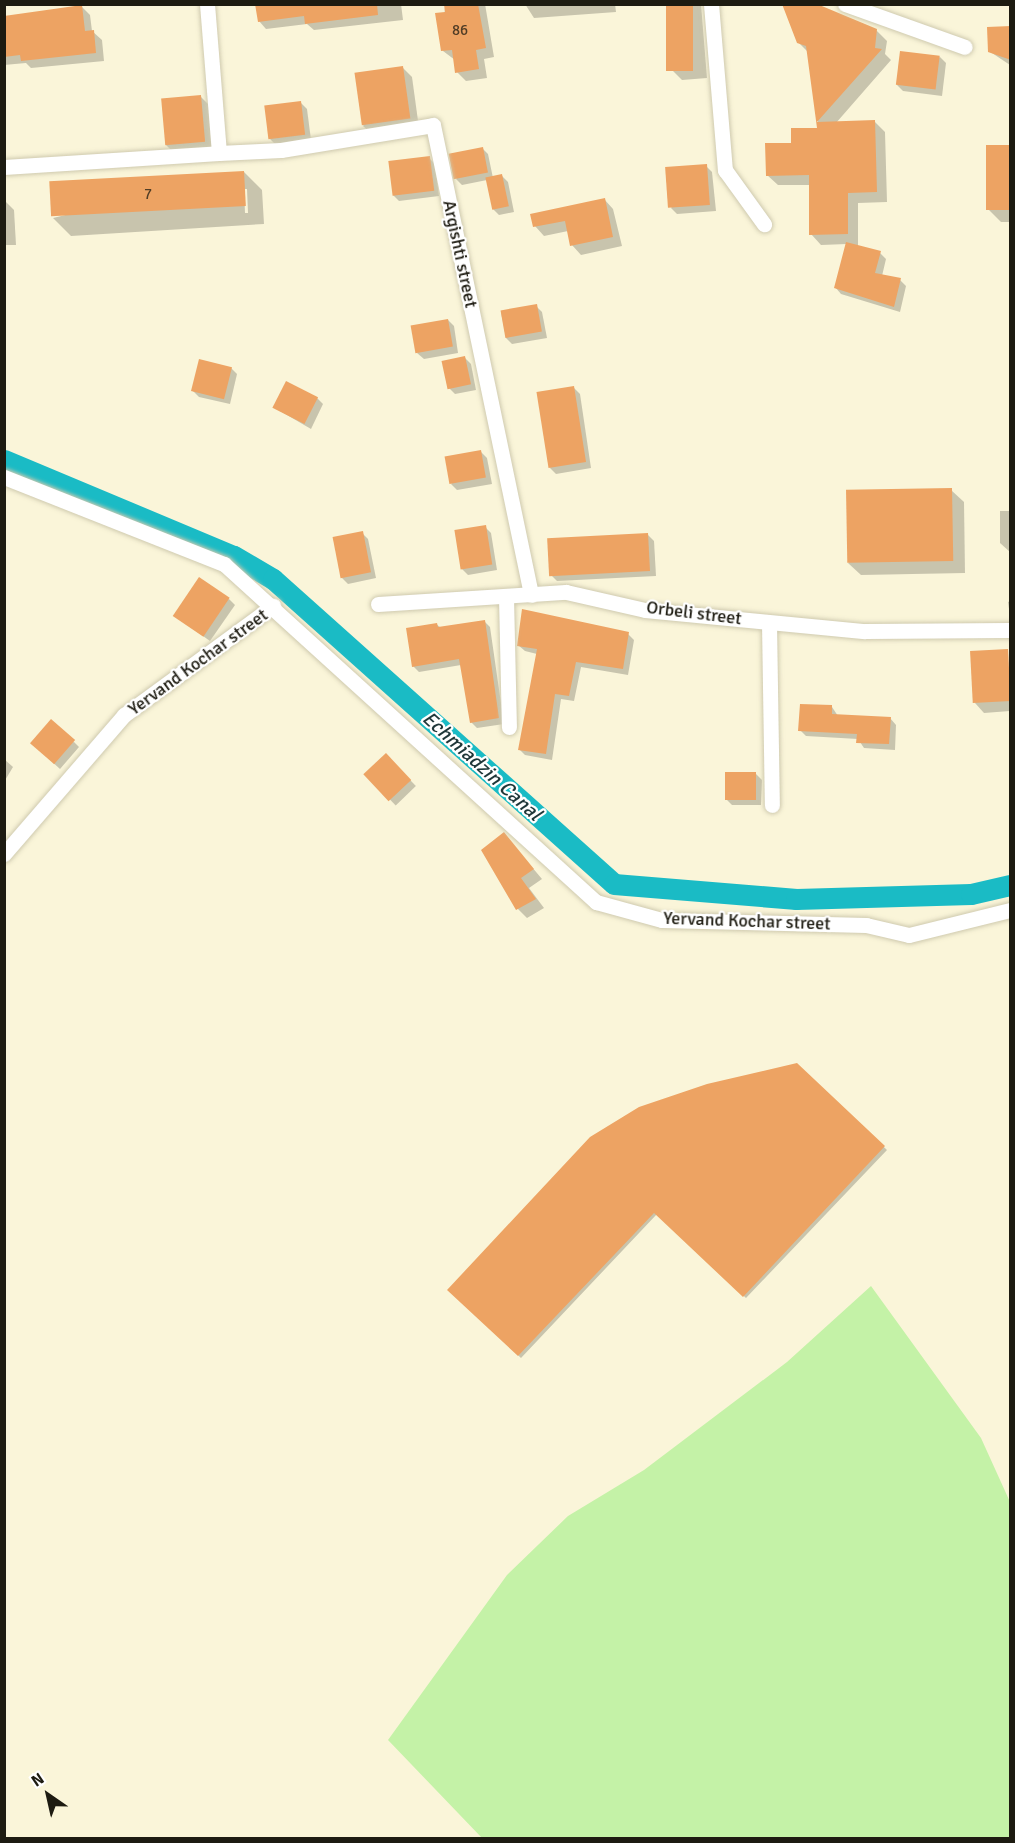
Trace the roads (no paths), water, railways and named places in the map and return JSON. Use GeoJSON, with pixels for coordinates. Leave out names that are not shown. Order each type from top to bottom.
{"type":"FeatureCollection","features":[{"type":"Feature","properties":{"kind":"street"},"geometry":{"type":"LineString","coordinates":[[4,167],[219,153],[207,4]]}},
{"type":"Feature","properties":{"kind":"street"},"geometry":{"type":"LineString","coordinates":[[711,4],[725,170],[764,224]]}},
{"type":"Feature","properties":{"kind":"street"},"geometry":{"type":"LineString","coordinates":[[845,4],[965,47]]}},
{"type":"Feature","properties":{"kind":"street","name":"Argishti street"},"geometry":{"type":"LineString","coordinates":[[219,153],[281,150],[433,124],[531,595]]}},
{"type":"Feature","properties":{"kind":"street","name":"Yervand Kochar street"},"geometry":{"type":"LineString","coordinates":[[4,477],[224,564],[273,606],[596,902],[662,920],[866,925],[909,935],[1011,910]]}},
{"type":"Feature","properties":{"kind":"street","name":"Orbeli street"},"geometry":{"type":"LineString","coordinates":[[378,604],[566,592],[645,610],[769,623],[865,631],[1011,630]]}},
{"type":"Feature","properties":{"kind":"street"},"geometry":{"type":"LineString","coordinates":[[506,597],[510,726]]}},
{"type":"Feature","properties":{"kind":"street","name":"Yervand Kochar street"},"geometry":{"type":"LineString","coordinates":[[4,854],[124,715],[273,606]]}},
{"type":"Feature","properties":{"kind":"street"},"geometry":{"type":"LineString","coordinates":[[769,623],[772,805]]}},
{"type":"Feature","properties":{"kind":"waterway","name":"Echmiadzin Canal"},"geometry":{"type":"LineString","coordinates":[[4,460],[234,556],[273,579],[614,884],[796,899],[971,894],[1010,885]]}}]}
